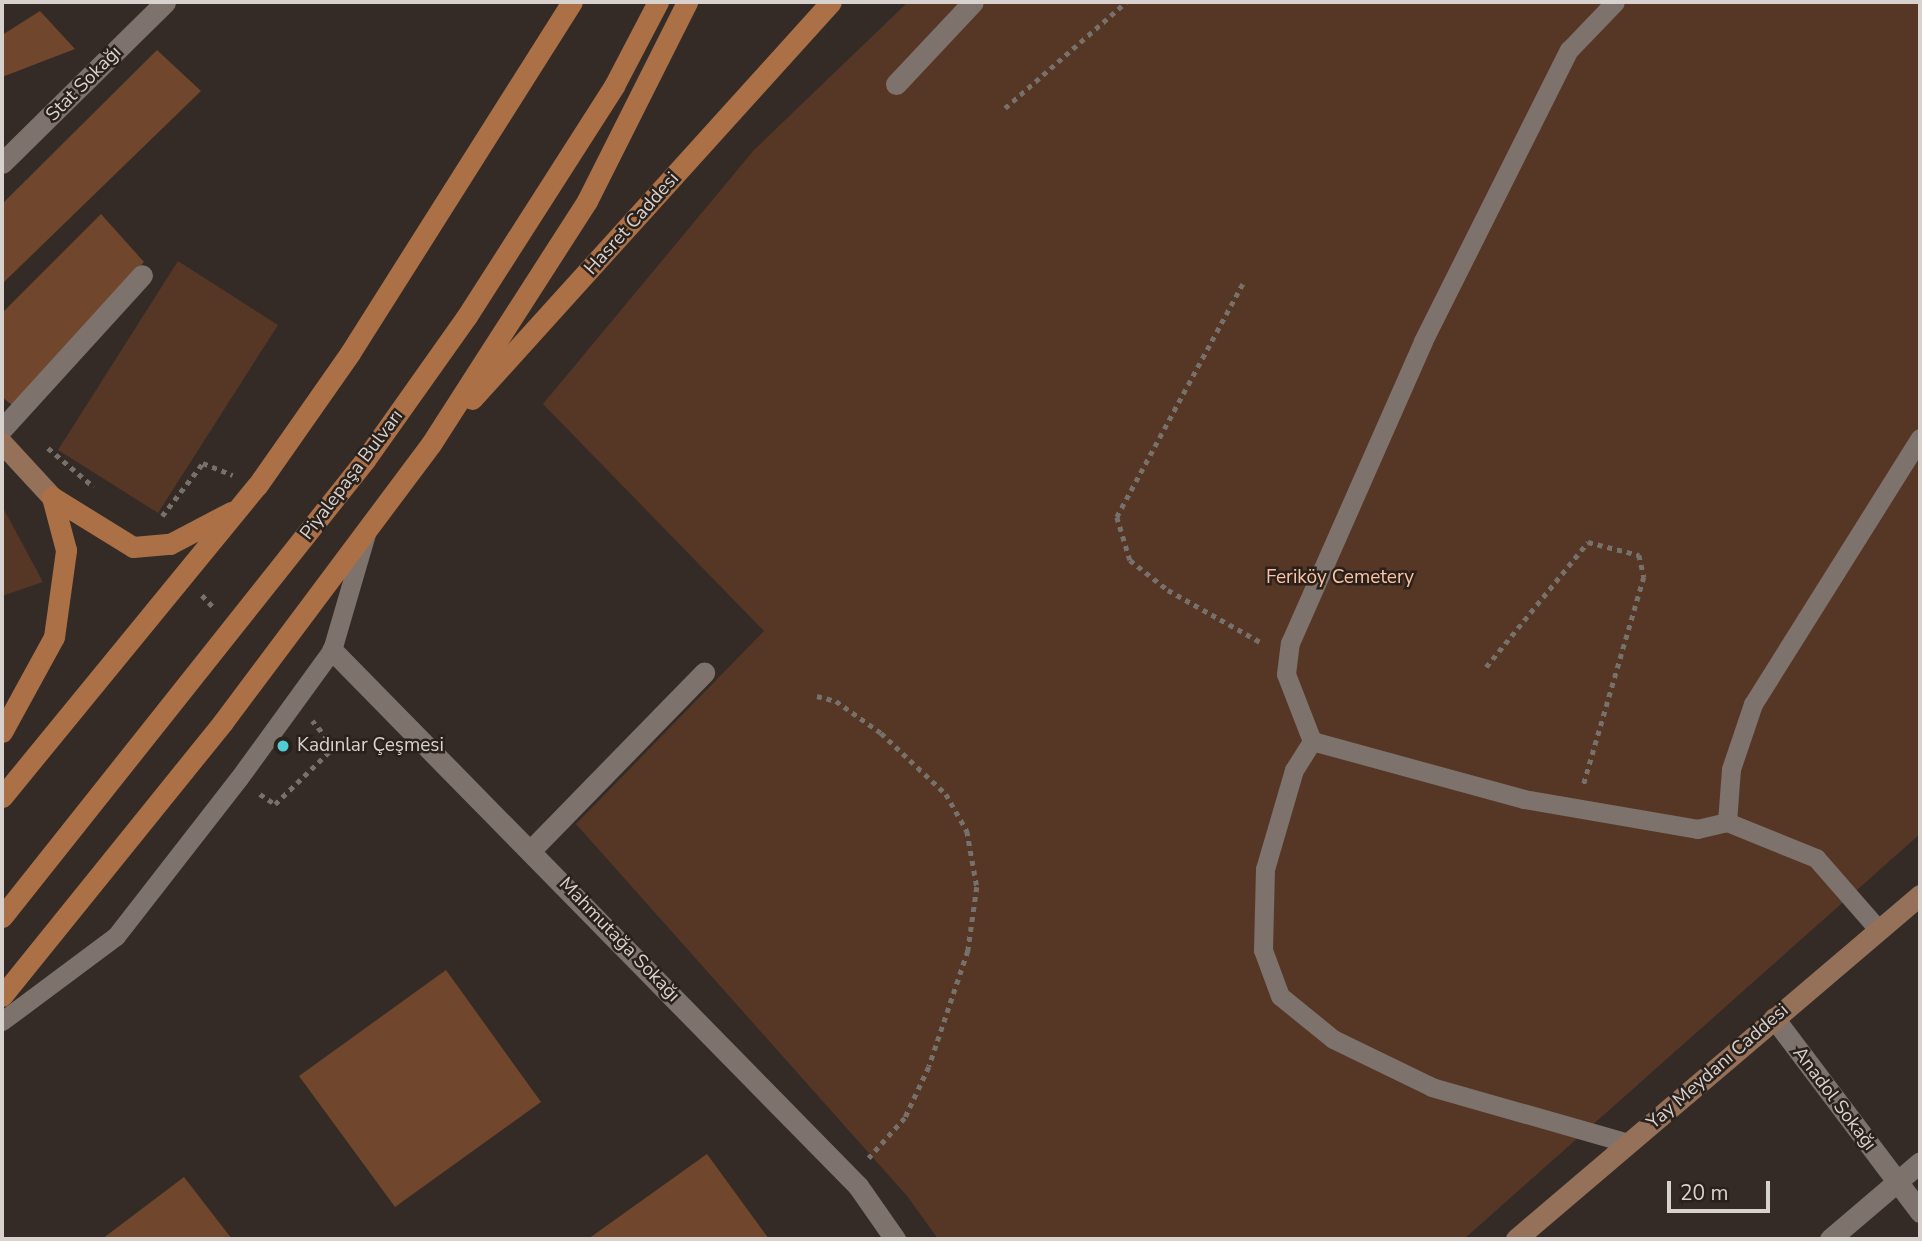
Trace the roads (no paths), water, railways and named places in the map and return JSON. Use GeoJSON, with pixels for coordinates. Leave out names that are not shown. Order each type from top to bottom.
{"type":"FeatureCollection","features":[{"type":"Feature","properties":{"kind":"main road"},"geometry":{"type":"LineString","coordinates":[[2,797],[243,505],[350,353],[572,2]]}},
{"type":"Feature","properties":{"kind":"main road","name":"Piyalepaşa Bulvarı"},"geometry":{"type":"LineString","coordinates":[[2,917],[365,460],[482,293],[614,86],[658,2]]}},
{"type":"Feature","properties":{"kind":"main road"},"geometry":{"type":"LineString","coordinates":[[2,996],[367,531],[431,444],[587,201],[687,2]]}},
{"type":"Feature","properties":{"kind":"main road","name":"Hasret Caddesi"},"geometry":{"type":"LineString","coordinates":[[431,444],[831,2]]}},
{"type":"Feature","properties":{"kind":"main road"},"geometry":{"type":"LineString","coordinates":[[52,498],[133,547],[170,544],[243,505]]}},
{"type":"Feature","properties":{"kind":"main road"},"geometry":{"type":"LineString","coordinates":[[2,732],[54,637],[66,550],[52,498]]}},
{"type":"Feature","properties":{"kind":"street","name":"Stat Sokağı"},"geometry":{"type":"LineString","coordinates":[[2,163],[165,2]]}},
{"type":"Feature","properties":{"kind":"street"},"geometry":{"type":"LineString","coordinates":[[896,84],[973,2]]}},
{"type":"Feature","properties":{"kind":"street"},"geometry":{"type":"LineString","coordinates":[[2,429],[142,275]]}},
{"type":"Feature","properties":{"kind":"street"},"geometry":{"type":"LineString","coordinates":[[2,443],[52,498]]}},
{"type":"Feature","properties":{"kind":"street","name":"Mahmutağa Sokağı"},"geometry":{"type":"LineString","coordinates":[[332,650],[531,850],[851,1180],[895,1239]]}},
{"type":"Feature","properties":{"kind":"street"},"geometry":{"type":"LineString","coordinates":[[531,850],[704,673]]}},
{"type":"Feature","properties":{"kind":"street","name":"Yay Meydanı Caddesi"},"geometry":{"type":"LineString","coordinates":[[1516,1239],[1920,895]]}},
{"type":"Feature","properties":{"kind":"street","name":"Anadol Sokağı"},"geometry":{"type":"LineString","coordinates":[[1774,1018],[1920,1212]]}},
{"type":"Feature","properties":{"kind":"street"},"geometry":{"type":"LineString","coordinates":[[1830,1239],[1920,1162]]}},
{"type":"Feature","properties":{"kind":"lane"},"geometry":{"type":"LineString","coordinates":[[1312,741],[1286,674],[1288,655],[1423,341],[1569,50],[1615,2]]}},
{"type":"Feature","properties":{"kind":"lane"},"geometry":{"type":"LineString","coordinates":[[1727,822],[1731,769],[1753,704],[1920,438]]}},
{"type":"Feature","properties":{"kind":"lane"},"geometry":{"type":"LineString","coordinates":[[2,1021],[116,936],[332,650],[367,531]]}},
{"type":"Feature","properties":{"kind":"lane"},"geometry":{"type":"LineString","coordinates":[[1312,741],[1576,808],[1697,829],[1727,822],[1816,858],[1878,929]]}},
{"type":"Feature","properties":{"kind":"lane"},"geometry":{"type":"LineString","coordinates":[[1312,741],[1294,770],[1265,869],[1263,950],[1280,996],[1333,1039],[1432,1087],[1628,1143]]}},
{"type":"Feature","properties":{"kind":"place","name":"Kadınlar Çeşmesi"},"geometry":{"type":"Point","coordinates":[283,746]}},
{"type":"Feature","properties":{"kind":"park label","name":"Feriköy Cemetery"},"geometry":{"type":"Point","coordinates":[1340,578]}}]}
